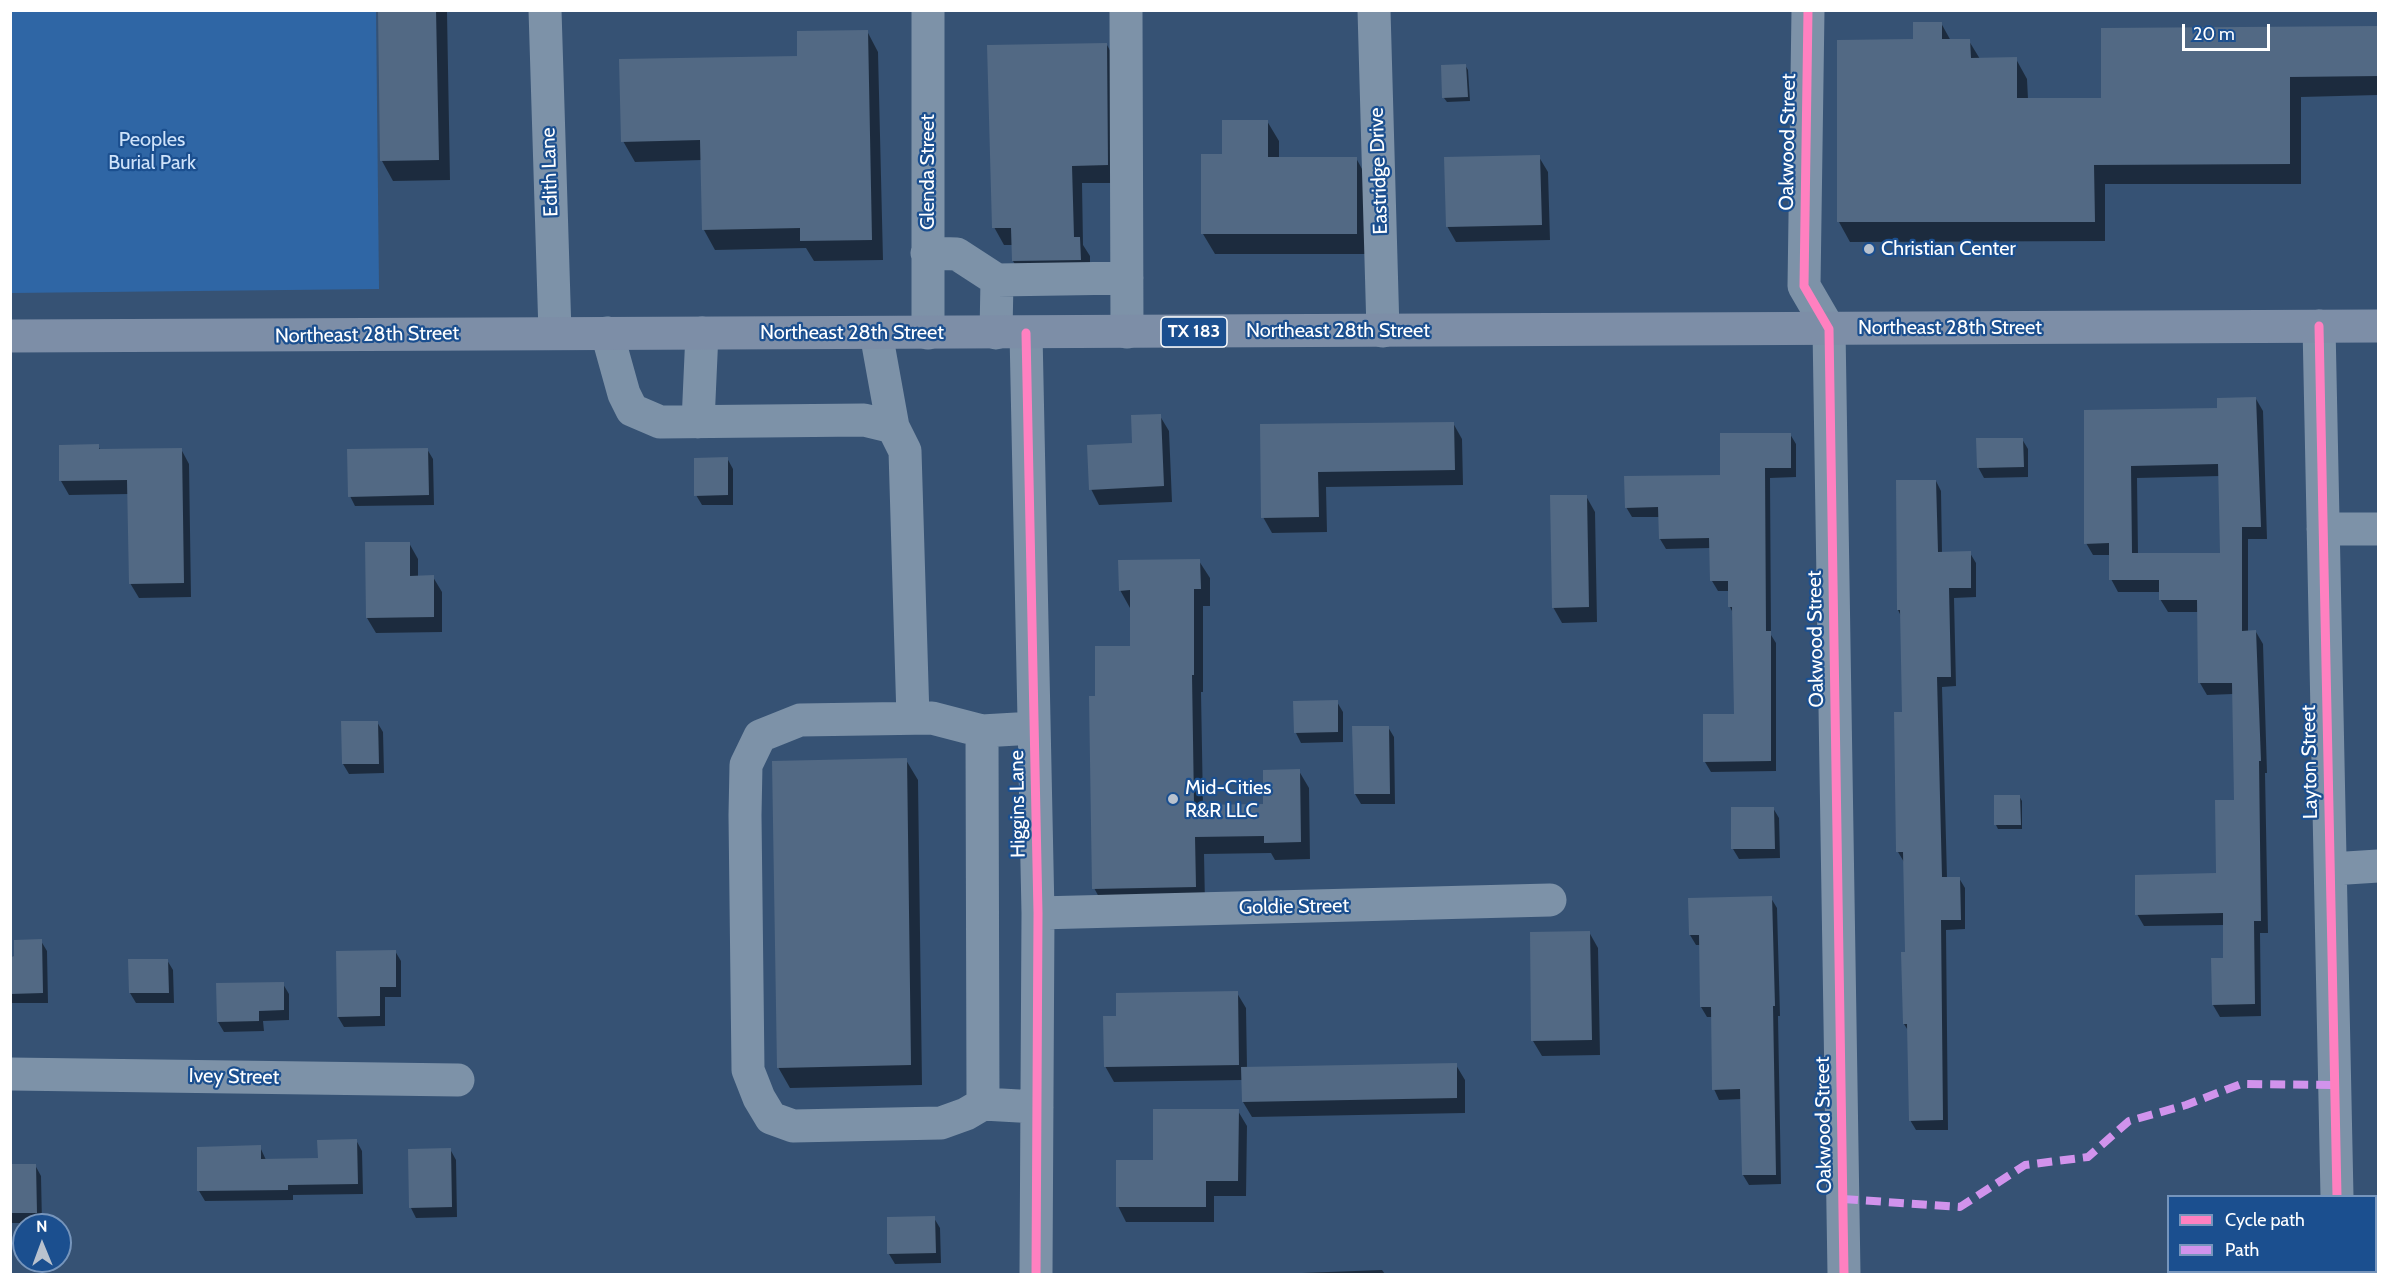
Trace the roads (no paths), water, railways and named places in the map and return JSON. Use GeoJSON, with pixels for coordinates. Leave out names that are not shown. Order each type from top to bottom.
{"type":"FeatureCollection","features":[{"type":"Feature","properties":{"kind":"main road","name":"Northeast 28th Street"},"geometry":{"type":"LineString","coordinates":[[10,336],[2379,326]]}},
{"type":"Feature","properties":{"kind":"street","name":"Edith Lane"},"geometry":{"type":"LineString","coordinates":[[545,10],[555,333]]}},
{"type":"Feature","properties":{"kind":"street","name":"Glenda Street"},"geometry":{"type":"LineString","coordinates":[[928,10],[928,333]]}},
{"type":"Feature","properties":{"kind":"street"},"geometry":{"type":"LineString","coordinates":[[1126,10],[1127,332]]}},
{"type":"Feature","properties":{"kind":"street","name":"Eastridge Drive"},"geometry":{"type":"LineString","coordinates":[[1374,10],[1383,331]]}},
{"type":"Feature","properties":{"kind":"street","name":"Oakwood Street"},"geometry":{"type":"LineString","coordinates":[[1808,10],[1804,286],[1829,329],[1844,1275]]}},
{"type":"Feature","properties":{"kind":"street"},"geometry":{"type":"LineString","coordinates":[[927,253],[957,254],[997,280],[1127,278]]}},
{"type":"Feature","properties":{"kind":"street","name":"Higgins Lane"},"geometry":{"type":"LineString","coordinates":[[997,280],[1011,333],[1034,728],[1038,913],[1036,1275]]}},
{"type":"Feature","properties":{"kind":"street","name":"Layton Street"},"geometry":{"type":"LineString","coordinates":[[2319,326],[2337,1195]]}},
{"type":"Feature","properties":{"kind":"street"},"geometry":{"type":"LineString","coordinates":[[607,333],[624,394],[632,410],[660,422],[864,420],[893,427]]}},
{"type":"Feature","properties":{"kind":"street"},"geometry":{"type":"LineString","coordinates":[[698,422],[702,333]]}},
{"type":"Feature","properties":{"kind":"street"},"geometry":{"type":"LineString","coordinates":[[876,333],[893,427],[904,451],[913,718]]}},
{"type":"Feature","properties":{"kind":"street"},"geometry":{"type":"LineString","coordinates":[[2324,529],[2379,529]]}},
{"type":"Feature","properties":{"kind":"street"},"geometry":{"type":"LineString","coordinates":[[1034,728],[982,731],[932,718],[800,720],[760,736],[746,765],[748,1070],[759,1098],[771,1118],[793,1126],[941,1123],[966,1114],[983,1104],[1037,1107]]}},
{"type":"Feature","properties":{"kind":"street"},"geometry":{"type":"LineString","coordinates":[[982,731],[983,1104]]}},
{"type":"Feature","properties":{"kind":"street"},"geometry":{"type":"LineString","coordinates":[[2331,869],[2379,866]]}},
{"type":"Feature","properties":{"kind":"street","name":"Goldie Street"},"geometry":{"type":"LineString","coordinates":[[1038,913],[1550,900]]}},
{"type":"Feature","properties":{"kind":"street","name":"Ivey Street"},"geometry":{"type":"LineString","coordinates":[[10,1074],[458,1080]]}},
{"type":"Feature","properties":{"kind":"place","name":"Christian Center"},"geometry":{"type":"Point","coordinates":[1869,249]}},
{"type":"Feature","properties":{"kind":"place","name":"Mid-Cities R&R LLC"},"geometry":{"type":"Point","coordinates":[1173,799]}},
{"type":"Feature","properties":{"kind":"park label","name":"Peoples Burial Park"},"geometry":{"type":"Point","coordinates":[152,152]}}]}
